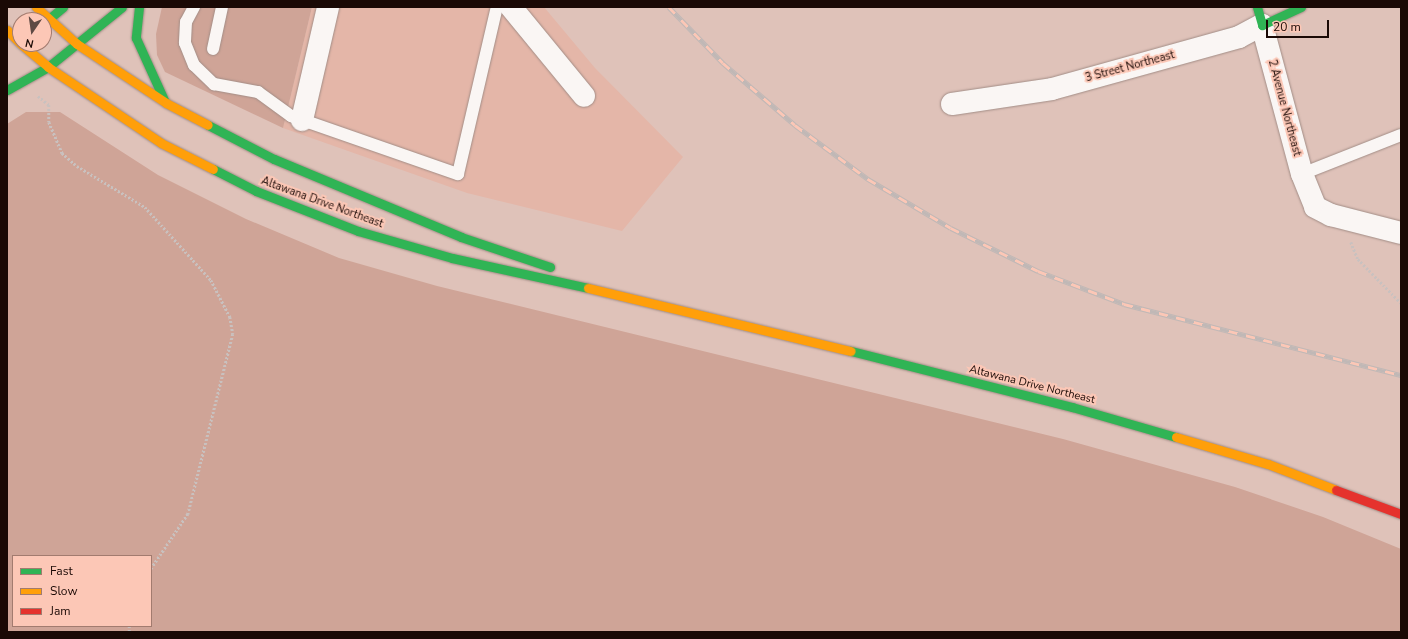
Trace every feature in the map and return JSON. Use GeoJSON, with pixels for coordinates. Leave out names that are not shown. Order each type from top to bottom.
{"type":"FeatureCollection","features":[{"type":"Feature","properties":{"kind":"main road"},"geometry":{"type":"LineString","coordinates":[[52,16],[62,7]]}},
{"type":"Feature","properties":{"kind":"main road"},"geometry":{"type":"LineString","coordinates":[[7,90],[48,67],[122,7]]}},
{"type":"Feature","properties":{"kind":"main road"},"geometry":{"type":"LineString","coordinates":[[139,7],[136,38],[166,103]]}},
{"type":"Feature","properties":{"kind":"main road","name":"3 Street Northeast"},"geometry":{"type":"LineString","coordinates":[[1259,16],[1301,7]]}},
{"type":"Feature","properties":{"kind":"main road","name":"Altawana Drive Northeast"},"geometry":{"type":"LineString","coordinates":[[52,25],[77,44],[166,103],[274,159],[461,237],[650,301]]}},
{"type":"Feature","properties":{"kind":"main road","name":"Altawana Drive Northeast"},"geometry":{"type":"LineString","coordinates":[[29,52],[48,67],[161,143],[256,191],[344,226],[452,258],[650,301],[1072,407],[1268,464],[1401,514]]}},
{"type":"Feature","properties":{"kind":"street"},"geometry":{"type":"LineString","coordinates":[[302,120],[328,7]]}},
{"type":"Feature","properties":{"kind":"street"},"geometry":{"type":"LineString","coordinates":[[511,7],[584,96]]}},
{"type":"Feature","properties":{"kind":"street","name":"3 Street Northeast"},"geometry":{"type":"LineString","coordinates":[[952,104],[1052,89],[1239,37],[1259,16]]}},
{"type":"Feature","properties":{"kind":"street","name":"2 Avenue Northeast"},"geometry":{"type":"LineString","coordinates":[[1259,16],[1302,174],[1315,207],[1352,220]]}},
{"type":"Feature","properties":{"kind":"street"},"geometry":{"type":"LineString","coordinates":[[1352,220],[1401,233]]}},
{"type":"Feature","properties":{"kind":"lane"},"geometry":{"type":"LineString","coordinates":[[194,7],[186,22],[186,43],[189,54],[203,76],[214,84],[258,92],[291,116],[458,174],[497,7]]}},
{"type":"Feature","properties":{"kind":"lane"},"geometry":{"type":"LineString","coordinates":[[213,49],[222,7]]}},
{"type":"Feature","properties":{"kind":"lane"},"geometry":{"type":"LineString","coordinates":[[1302,174],[1401,135]]}},
{"type":"Feature","properties":{"kind":"path"},"geometry":{"type":"LineString","coordinates":[[22,81],[49,105],[49,122],[62,153],[77,166],[145,206],[211,280],[230,317],[233,334],[188,514],[152,568]]}},
{"type":"Feature","properties":{"kind":"path"},"geometry":{"type":"LineString","coordinates":[[1352,220],[1350,240],[1358,259],[1401,302]]}},
{"type":"Feature","properties":{"kind":"shaded area"},"geometry":{"type":"Polygon","coordinates":[[[162,7],[312,7],[283,128],[165,72],[157,55],[156,34],[162,7]]]}},
{"type":"Feature","properties":{"kind":"shaded area"},"geometry":{"type":"Polygon","coordinates":[[[312,7],[544,7],[595,68],[683,157],[622,231],[467,193],[283,128],[312,7]]]}},
{"type":"Feature","properties":{"kind":"shaded area"},"geometry":{"type":"Polygon","coordinates":[[[26,112],[60,112],[158,175],[246,219],[339,258],[437,286],[1063,439],[1235,487],[1323,517],[1401,549],[1401,632],[7,632],[7,124],[26,112]]]}},
{"type":"Feature","properties":{"kind":"railway"},"geometry":{"type":"LineString","coordinates":[[669,7],[723,63],[795,125],[868,179],[951,228],[1038,271],[1124,304],[1401,375]]}},
{"type":"Feature","properties":{"kind":"traffic: fast"},"geometry":{"type":"LineString","coordinates":[[52,16],[63,7]]}},
{"type":"Feature","properties":{"kind":"traffic: fast"},"geometry":{"type":"LineString","coordinates":[[7,90],[48,67],[122,7]]}},
{"type":"Feature","properties":{"kind":"traffic: fast"},"geometry":{"type":"LineString","coordinates":[[139,7],[136,38],[165,102]]}},
{"type":"Feature","properties":{"kind":"traffic: fast"},"geometry":{"type":"LineString","coordinates":[[1257,7],[1262,25],[1301,7]]}},
{"type":"Feature","properties":{"kind":"traffic: fast"},"geometry":{"type":"LineString","coordinates":[[208,125],[274,159],[461,237],[550,267]]}},
{"type":"Feature","properties":{"kind":"traffic: fast"},"geometry":{"type":"LineString","coordinates":[[213,169],[256,191],[358,231],[452,258],[588,288]]}},
{"type":"Feature","properties":{"kind":"traffic: fast"},"geometry":{"type":"LineString","coordinates":[[851,351],[1072,407],[1176,437]]}},
{"type":"Feature","properties":{"kind":"traffic: slow"},"geometry":{"type":"LineString","coordinates":[[36,7],[77,44],[166,103],[208,125]]}},
{"type":"Feature","properties":{"kind":"traffic: slow"},"geometry":{"type":"LineString","coordinates":[[7,30],[12,35]]}},
{"type":"Feature","properties":{"kind":"traffic: slow"},"geometry":{"type":"LineString","coordinates":[[30,52],[48,67],[161,143],[213,169]]}},
{"type":"Feature","properties":{"kind":"traffic: slow"},"geometry":{"type":"LineString","coordinates":[[588,288],[851,351]]}},
{"type":"Feature","properties":{"kind":"traffic: slow"},"geometry":{"type":"LineString","coordinates":[[1176,437],[1268,464],[1336,490]]}},
{"type":"Feature","properties":{"kind":"traffic: jam"},"geometry":{"type":"LineString","coordinates":[[1336,490],[1401,514]]}}]}
